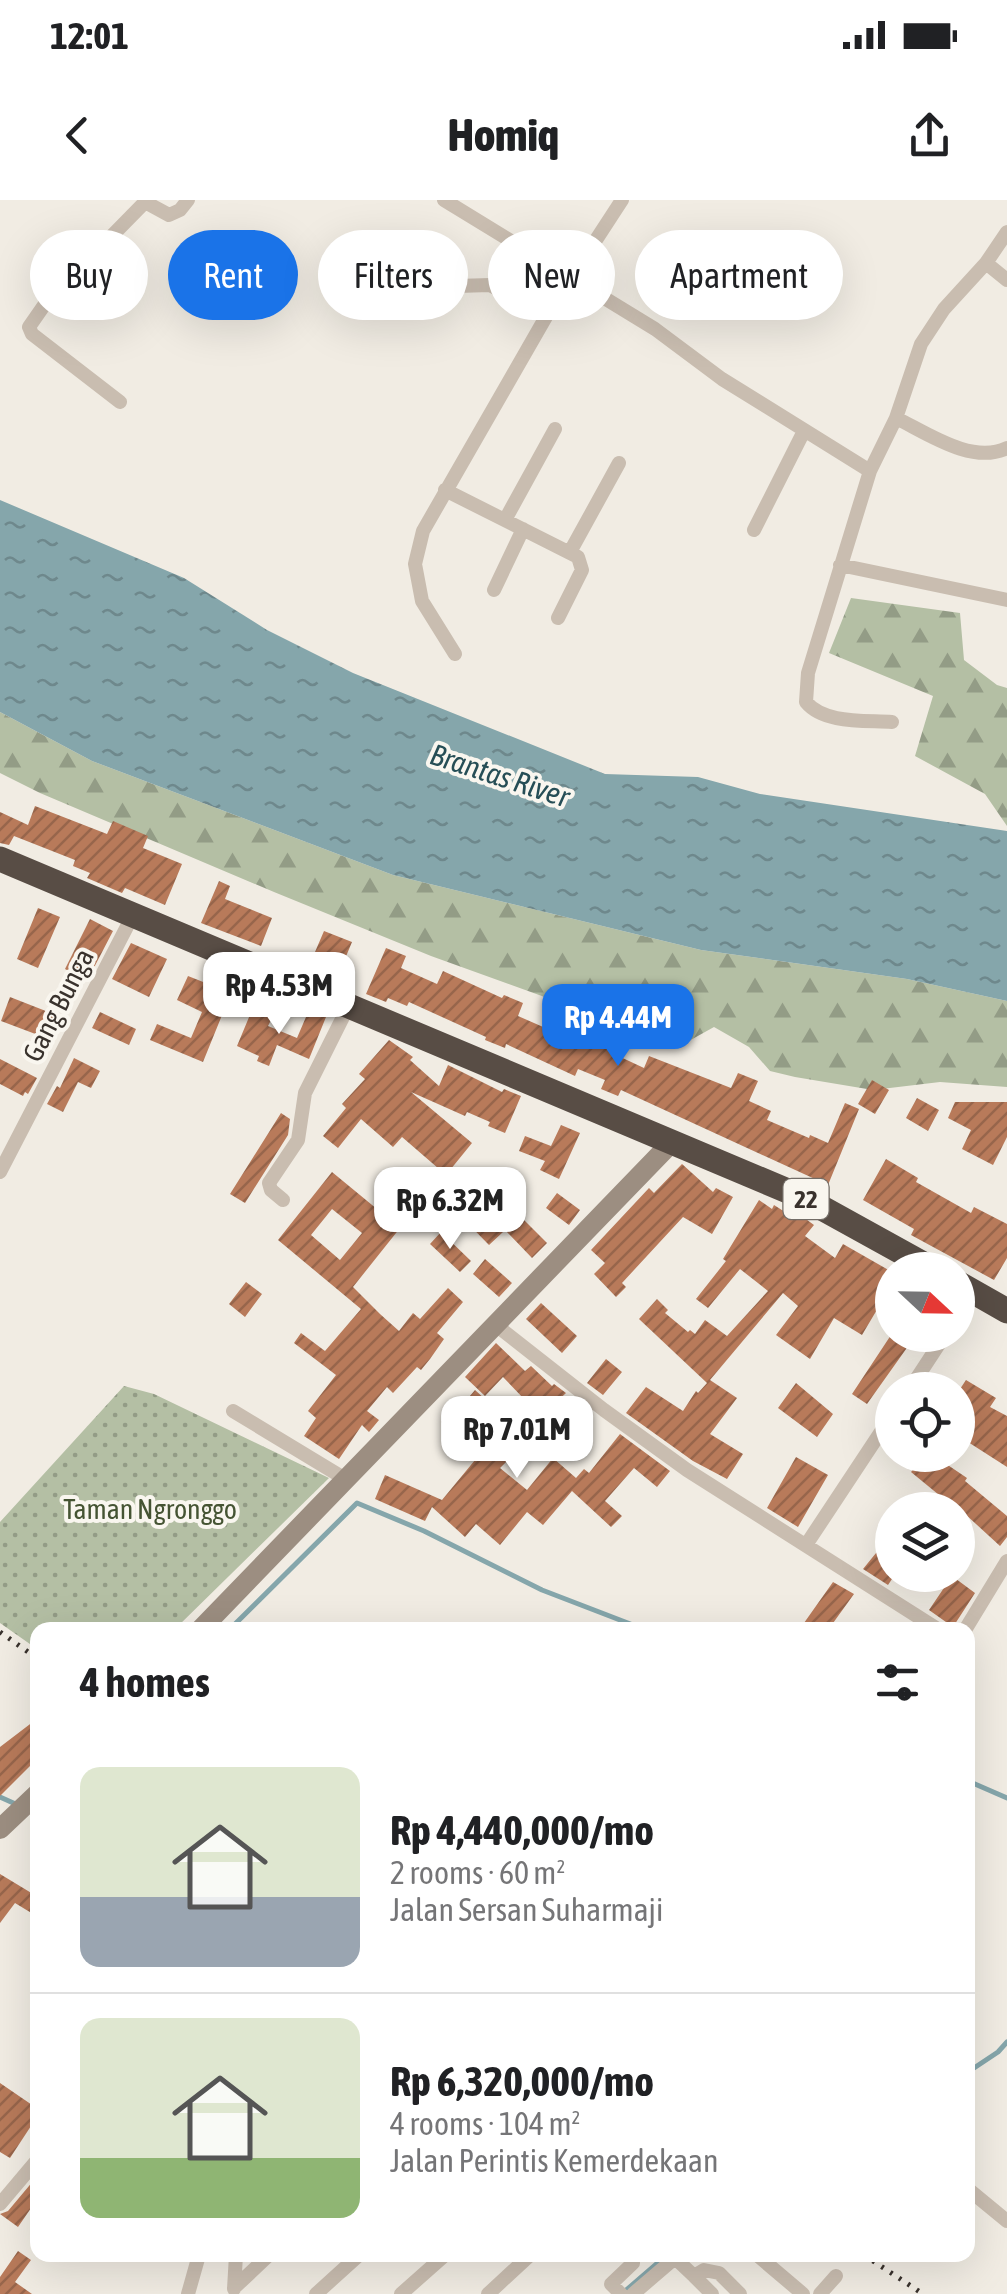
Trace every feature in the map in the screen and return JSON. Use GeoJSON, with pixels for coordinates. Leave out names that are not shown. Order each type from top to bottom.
{"type":"FeatureCollection","features":[{"type":"Feature","properties":{"kind":"highway","name":"22"},"geometry":{"type":"LineString","coordinates":[[0,859],[802,1197],[901,1252]]}},
{"type":"Feature","properties":{"kind":"highway"},"geometry":{"type":"LineString","coordinates":[[975,1292],[1007,1311]]}},
{"type":"Feature","properties":{"kind":"main road"},"geometry":{"type":"LineString","coordinates":[[208,1622],[673,1141]]}},
{"type":"Feature","properties":{"kind":"main road"},"geometry":{"type":"LineString","coordinates":[[0,1829],[28,1802]]}},
{"type":"Feature","properties":{"kind":"street"},"geometry":{"type":"LineString","coordinates":[[120,402],[32,334],[29,327],[46,304],[147,201],[168,216],[188,200]]}},
{"type":"Feature","properties":{"kind":"street"},"geometry":{"type":"LineString","coordinates":[[444,200],[493,230]]}},
{"type":"Feature","properties":{"kind":"street"},"geometry":{"type":"LineString","coordinates":[[602,230],[622,200]]}},
{"type":"Feature","properties":{"kind":"street"},"geometry":{"type":"LineString","coordinates":[[892,722],[815,712],[806,702],[808,673],[870,471],[896,418],[921,344],[944,309],[986,264],[1007,232]]}},
{"type":"Feature","properties":{"kind":"street"},"geometry":{"type":"LineString","coordinates":[[986,264],[1007,280]]}},
{"type":"Feature","properties":{"kind":"street"},"geometry":{"type":"LineString","coordinates":[[615,307],[870,471]]}},
{"type":"Feature","properties":{"kind":"street"},"geometry":{"type":"LineString","coordinates":[[455,654],[422,602],[415,564],[423,531],[545,320]]}},
{"type":"Feature","properties":{"kind":"street"},"geometry":{"type":"LineString","coordinates":[[896,418],[968,451],[996,454],[1007,448]]}},
{"type":"Feature","properties":{"kind":"street"},"geometry":{"type":"LineString","coordinates":[[505,520],[555,430]]}},
{"type":"Feature","properties":{"kind":"street"},"geometry":{"type":"LineString","coordinates":[[754,530],[804,431]]}},
{"type":"Feature","properties":{"kind":"street"},"geometry":{"type":"LineString","coordinates":[[570,552],[619,464]]}},
{"type":"Feature","properties":{"kind":"street"},"geometry":{"type":"LineString","coordinates":[[445,490],[570,552],[582,563],[558,618]]}},
{"type":"Feature","properties":{"kind":"street"},"geometry":{"type":"LineString","coordinates":[[494,590],[523,529]]}},
{"type":"Feature","properties":{"kind":"street"},"geometry":{"type":"LineString","coordinates":[[840,565],[1007,600]]}},
{"type":"Feature","properties":{"kind":"street","name":"Gang Bunga"},"geometry":{"type":"LineString","coordinates":[[0,1172],[133,915]]}},
{"type":"Feature","properties":{"kind":"street"},"geometry":{"type":"LineString","coordinates":[[282,1200],[271,1190],[270,1183],[298,1140],[305,1093],[349,1005]]}},
{"type":"Feature","properties":{"kind":"street"},"geometry":{"type":"LineString","coordinates":[[497,1326],[687,1470],[926,1622]]}},
{"type":"Feature","properties":{"kind":"street"},"geometry":{"type":"LineString","coordinates":[[233,1411],[347,1480]]}},
{"type":"Feature","properties":{"kind":"street"},"geometry":{"type":"LineString","coordinates":[[806,1545],[875,1440]]}},
{"type":"Feature","properties":{"kind":"street"},"geometry":{"type":"LineString","coordinates":[[971,1622],[1007,1561]]}},
{"type":"Feature","properties":{"kind":"street"},"geometry":{"type":"LineString","coordinates":[[0,2204],[30,2168]]}},
{"type":"Feature","properties":{"kind":"street"},"geometry":{"type":"LineString","coordinates":[[975,2195],[1007,2221]]}},
{"type":"Feature","properties":{"kind":"street"},"geometry":{"type":"LineString","coordinates":[[188,2294],[197,2262]]}},
{"type":"Feature","properties":{"kind":"street"},"geometry":{"type":"LineString","coordinates":[[233,2291],[235,2262]]}},
{"type":"Feature","properties":{"kind":"street"},"geometry":{"type":"LineString","coordinates":[[233,2291],[262,2262]]}},
{"type":"Feature","properties":{"kind":"street"},"geometry":{"type":"LineString","coordinates":[[316,2294],[351,2262]]}},
{"type":"Feature","properties":{"kind":"street"},"geometry":{"type":"LineString","coordinates":[[401,2294],[436,2262]]}},
{"type":"Feature","properties":{"kind":"street"},"geometry":{"type":"LineString","coordinates":[[488,2294],[522,2262]]}},
{"type":"Feature","properties":{"kind":"street"},"geometry":{"type":"LineString","coordinates":[[611,2289],[633,2262]]}},
{"type":"Feature","properties":{"kind":"street"},"geometry":{"type":"LineString","coordinates":[[633,2294],[670,2262]]}},
{"type":"Feature","properties":{"kind":"street"},"geometry":{"type":"LineString","coordinates":[[679,2262],[712,2294]]}},
{"type":"Feature","properties":{"kind":"street"},"geometry":{"type":"LineString","coordinates":[[765,2262],[803,2294]]}},
{"type":"Feature","properties":{"kind":"street"},"geometry":{"type":"LineString","coordinates":[[694,2276],[712,2269],[740,2294]]}},
{"type":"Feature","properties":{"kind":"street"},"geometry":{"type":"LineString","coordinates":[[820,2294],[836,2276]]}},
{"type":"Feature","properties":{"kind":"green space"},"geometry":{"type":"Polygon","coordinates":[[[851,598],[960,613],[964,660],[1007,688],[1007,826],[985,794],[915,756],[933,696],[829,653],[851,598]]]}},
{"type":"Feature","properties":{"kind":"green space"},"geometry":{"type":"Polygon","coordinates":[[[0,712],[92,761],[393,875],[701,950],[907,979],[1007,1001],[1007,1087],[940,1082],[873,1090],[795,1077],[770,1071],[749,1047],[714,1027],[687,1042],[656,1044],[575,1008],[431,956],[274,892],[0,773],[0,712]]]}},
{"type":"Feature","properties":{"kind":"green space","name":"Taman Ngronggo"},"geometry":{"type":"Polygon","coordinates":[[[124,1386],[154,1394],[329,1478],[182,1622],[30,1622],[30,1644],[0,1623],[0,1522],[124,1386]]]}},
{"type":"Feature","properties":{"kind":"water","name":"Brantas River"},"geometry":{"type":"Polygon","coordinates":[[[0,500],[184,578],[267,630],[353,673],[605,774],[698,777],[760,794],[1007,831],[1007,1001],[907,979],[701,950],[393,875],[92,761],[0,712],[0,500]]]}},
{"type":"Feature","properties":{"kind":"building"},"geometry":{"type":"Polygon","coordinates":[[[35,806],[107,834],[113,821],[148,836],[143,848],[182,864],[165,905],[87,878],[90,873],[73,866],[75,860],[14,836],[9,845],[0,843],[0,812],[28,825],[35,806]]]}},
{"type":"Feature","properties":{"kind":"building"},"geometry":{"type":"Polygon","coordinates":[[[219,881],[230,886],[225,899],[272,918],[261,946],[201,923],[219,881]]]}},
{"type":"Feature","properties":{"kind":"building"},"geometry":{"type":"Polygon","coordinates":[[[38,908],[60,917],[38,968],[17,959],[38,908]]]}},
{"type":"Feature","properties":{"kind":"building"},"geometry":{"type":"Polygon","coordinates":[[[90,919],[113,931],[87,981],[65,969],[90,919]]]}},
{"type":"Feature","properties":{"kind":"building"},"geometry":{"type":"Polygon","coordinates":[[[324,931],[352,942],[337,978],[309,966],[324,931]]]}},
{"type":"Feature","properties":{"kind":"building"},"geometry":{"type":"Polygon","coordinates":[[[131,943],[167,959],[149,997],[112,979],[131,943]]]}},
{"type":"Feature","properties":{"kind":"building"},"geometry":{"type":"Polygon","coordinates":[[[386,948],[406,956],[401,968],[437,984],[443,971],[502,998],[504,995],[523,1003],[518,1016],[550,1030],[554,1021],[568,1027],[565,1035],[591,1046],[595,1036],[617,1046],[614,1054],[644,1068],[649,1056],[731,1088],[738,1073],[758,1081],[749,1101],[771,1111],[767,1120],[809,1138],[810,1135],[828,1143],[845,1103],[859,1109],[828,1185],[621,1090],[618,1096],[601,1089],[605,1080],[578,1069],[575,1076],[506,1044],[505,1048],[485,1040],[486,1037],[409,1002],[407,1006],[366,994],[386,948]]]}},
{"type":"Feature","properties":{"kind":"building"},"geometry":{"type":"Polygon","coordinates":[[[188,976],[231,993],[203,1062],[150,1040],[157,1024],[191,1038],[202,1012],[177,1000],[188,976]]]}},
{"type":"Feature","properties":{"kind":"building"},"geometry":{"type":"Polygon","coordinates":[[[10,997],[56,1015],[46,1038],[1,1021],[10,997]]]}},
{"type":"Feature","properties":{"kind":"building"},"geometry":{"type":"Polygon","coordinates":[[[252,1010],[272,1018],[268,1026],[297,1038],[309,1010],[326,1017],[309,1059],[277,1045],[269,1066],[257,1061],[259,1056],[237,1046],[252,1010]]]}},
{"type":"Feature","properties":{"kind":"building"},"geometry":{"type":"Polygon","coordinates":[[[100,1012],[136,1029],[129,1045],[92,1028],[100,1012]]]}},
{"type":"Feature","properties":{"kind":"building"},"geometry":{"type":"Polygon","coordinates":[[[389,1040],[413,1057],[410,1060],[439,1086],[448,1065],[502,1092],[504,1089],[521,1096],[505,1133],[488,1126],[490,1122],[467,1112],[465,1116],[411,1092],[472,1143],[446,1175],[402,1137],[393,1147],[361,1119],[338,1148],[323,1136],[346,1108],[342,1104],[365,1079],[359,1074],[389,1040]]]}},
{"type":"Feature","properties":{"kind":"building"},"geometry":{"type":"Polygon","coordinates":[[[74,1058],[100,1071],[91,1088],[78,1082],[63,1112],[47,1104],[57,1086],[60,1088],[74,1058]]]}},
{"type":"Feature","properties":{"kind":"building"},"geometry":{"type":"Polygon","coordinates":[[[0,1059],[37,1078],[28,1094],[23,1096],[0,1084],[0,1059]]]}},
{"type":"Feature","properties":{"kind":"building"},"geometry":{"type":"Polygon","coordinates":[[[872,1080],[889,1090],[875,1114],[858,1104],[872,1080]]]}},
{"type":"Feature","properties":{"kind":"building"},"geometry":{"type":"Polygon","coordinates":[[[917,1098],[939,1110],[928,1131],[906,1118],[917,1098]]]}},
{"type":"Feature","properties":{"kind":"building"},"geometry":{"type":"Polygon","coordinates":[[[955,1102],[1007,1102],[1007,1137],[993,1165],[962,1149],[971,1130],[948,1118],[955,1102]]]}},
{"type":"Feature","properties":{"kind":"building"},"geometry":{"type":"Polygon","coordinates":[[[281,1113],[290,1119],[288,1135],[245,1203],[230,1194],[281,1113]]]}},
{"type":"Feature","properties":{"kind":"building"},"geometry":{"type":"Polygon","coordinates":[[[561,1125],[580,1133],[559,1179],[540,1170],[545,1161],[519,1151],[525,1136],[551,1146],[561,1125]]]}},
{"type":"Feature","properties":{"kind":"building"},"geometry":{"type":"Polygon","coordinates":[[[886,1159],[918,1178],[916,1182],[971,1213],[974,1207],[1007,1224],[1007,1258],[994,1280],[975,1270],[975,1252],[942,1252],[911,1235],[914,1229],[863,1200],[886,1159]]]}},
{"type":"Feature","properties":{"kind":"building"},"geometry":{"type":"Polygon","coordinates":[[[682,1164],[713,1192],[716,1188],[733,1197],[712,1234],[683,1217],[622,1283],[626,1287],[616,1297],[594,1274],[605,1263],[591,1250],[649,1188],[654,1193],[682,1164]]]}},
{"type":"Feature","properties":{"kind":"building"},"geometry":{"type":"Polygon","coordinates":[[[332,1172],[400,1228],[353,1287],[380,1314],[399,1331],[413,1313],[420,1319],[448,1288],[463,1302],[437,1333],[444,1339],[430,1359],[393,1393],[387,1387],[367,1411],[379,1420],[369,1432],[362,1425],[339,1459],[304,1436],[316,1418],[308,1411],[336,1375],[294,1343],[301,1333],[325,1351],[361,1309],[278,1240],[332,1172]],[[332,1209],[311,1235],[340,1260],[362,1233],[332,1209]]]}},
{"type":"Feature","properties":{"kind":"building"},"geometry":{"type":"Polygon","coordinates":[[[456,1183],[503,1232],[489,1245],[442,1197],[456,1183]]]}},
{"type":"Feature","properties":{"kind":"building"},"geometry":{"type":"Polygon","coordinates":[[[557,1193],[580,1210],[569,1225],[546,1208],[557,1193]]]}},
{"type":"Feature","properties":{"kind":"building"},"geometry":{"type":"Polygon","coordinates":[[[759,1200],[796,1219],[799,1214],[814,1225],[805,1236],[835,1258],[843,1244],[875,1262],[875,1313],[862,1335],[834,1318],[810,1359],[776,1335],[798,1306],[783,1293],[710,1380],[737,1398],[710,1434],[743,1454],[727,1479],[693,1461],[626,1413],[646,1387],[683,1411],[696,1391],[707,1383],[639,1319],[657,1299],[668,1310],[665,1313],[688,1332],[695,1334],[705,1320],[727,1336],[768,1291],[740,1269],[708,1308],[696,1299],[726,1261],[723,1259],[759,1200]]]}},
{"type":"Feature","properties":{"kind":"building"},"geometry":{"type":"Polygon","coordinates":[[[520,1216],[547,1243],[532,1258],[506,1231],[520,1216]]]}},
{"type":"Feature","properties":{"kind":"building"},"geometry":{"type":"Polygon","coordinates":[[[441,1232],[471,1261],[460,1272],[430,1244],[441,1232]]]}},
{"type":"Feature","properties":{"kind":"building"},"geometry":{"type":"Polygon","coordinates":[[[485,1259],[512,1283],[499,1297],[473,1274],[485,1259]]]}},
{"type":"Feature","properties":{"kind":"building"},"geometry":{"type":"Polygon","coordinates":[[[246,1282],[262,1294],[245,1317],[229,1304],[246,1282]]]}},
{"type":"Feature","properties":{"kind":"building"},"geometry":{"type":"Polygon","coordinates":[[[541,1303],[577,1336],[562,1353],[526,1319],[541,1303]]]}},
{"type":"Feature","properties":{"kind":"building"},"geometry":{"type":"Polygon","coordinates":[[[496,1343],[525,1371],[531,1366],[552,1386],[566,1393],[550,1408],[582,1435],[571,1448],[503,1377],[485,1396],[465,1377],[496,1343]]]}},
{"type":"Feature","properties":{"kind":"building"},"geometry":{"type":"Polygon","coordinates":[[[880,1352],[904,1352],[890,1372],[875,1372],[875,1393],[867,1404],[852,1394],[880,1352]]]}},
{"type":"Feature","properties":{"kind":"building"},"geometry":{"type":"Polygon","coordinates":[[[606,1359],[622,1372],[603,1395],[587,1383],[606,1359]]]}},
{"type":"Feature","properties":{"kind":"building"},"geometry":{"type":"Polygon","coordinates":[[[796,1383],[833,1414],[817,1437],[778,1408],[796,1383]]]}},
{"type":"Feature","properties":{"kind":"building"},"geometry":{"type":"Polygon","coordinates":[[[975,1385],[996,1398],[990,1407],[1007,1416],[1007,1467],[975,1446],[975,1385]]]}},
{"type":"Feature","properties":{"kind":"building"},"geometry":{"type":"Polygon","coordinates":[[[475,1390],[486,1400],[469,1418],[493,1438],[507,1418],[530,1438],[500,1468],[527,1490],[553,1458],[576,1478],[584,1469],[589,1473],[620,1434],[670,1471],[657,1487],[634,1468],[605,1501],[622,1516],[611,1527],[572,1491],[543,1525],[527,1512],[500,1545],[476,1524],[465,1537],[432,1507],[425,1521],[375,1499],[385,1475],[442,1500],[480,1454],[441,1422],[475,1390]]]}},
{"type":"Feature","properties":{"kind":"building"},"geometry":{"type":"Polygon","coordinates":[[[796,1457],[828,1475],[798,1527],[767,1508],[796,1457]]]}},
{"type":"Feature","properties":{"kind":"building"},"geometry":{"type":"Polygon","coordinates":[[[911,1472],[958,1472],[967,1478],[965,1481],[1007,1516],[1007,1537],[1000,1546],[975,1523],[975,1492],[935,1492],[911,1472]]]}},
{"type":"Feature","properties":{"kind":"building"},"geometry":{"type":"Polygon","coordinates":[[[875,1554],[875,1577],[863,1569],[875,1554]]]}},
{"type":"Feature","properties":{"kind":"building"},"geometry":{"type":"Polygon","coordinates":[[[833,1582],[854,1594],[834,1622],[805,1622],[833,1582]]]}},
{"type":"Feature","properties":{"kind":"building"},"geometry":{"type":"Polygon","coordinates":[[[941,1592],[975,1593],[956,1622],[946,1622],[929,1610],[941,1592]]]}},
{"type":"Feature","properties":{"kind":"building"},"geometry":{"type":"Polygon","coordinates":[[[30,1724],[30,1766],[0,1796],[0,1747],[30,1724]]]}},
{"type":"Feature","properties":{"kind":"building"},"geometry":{"type":"Polygon","coordinates":[[[0,1874],[30,1892],[30,1912],[15,1903],[0,1923],[0,1874]]]}},
{"type":"Feature","properties":{"kind":"building"},"geometry":{"type":"Polygon","coordinates":[[[0,2083],[30,2104],[30,2128],[10,2158],[0,2152],[0,2083]]]}},
{"type":"Feature","properties":{"kind":"building"},"geometry":{"type":"Polygon","coordinates":[[[30,2185],[30,2210],[18,2227],[0,2214],[8,2211],[30,2185]]]}},
{"type":"Feature","properties":{"kind":"building"},"geometry":{"type":"Polygon","coordinates":[[[18,2251],[30,2261],[15,2282],[32,2294],[0,2294],[0,2277],[18,2251]]]}},
{"type":"Feature","properties":{"kind":"waterway"},"geometry":{"type":"LineString","coordinates":[[237,1622],[357,1503],[424,1531],[542,1590],[625,1622]]}},
{"type":"Feature","properties":{"kind":"waterway"},"geometry":{"type":"LineString","coordinates":[[975,1784],[1007,1798]]}},
{"type":"Feature","properties":{"kind":"waterway"},"geometry":{"type":"LineString","coordinates":[[0,1797],[20,1806]]}},
{"type":"Feature","properties":{"kind":"waterway"},"geometry":{"type":"LineString","coordinates":[[975,2067],[1007,2042]]}},
{"type":"Feature","properties":{"kind":"waterway"},"geometry":{"type":"LineString","coordinates":[[624,2292],[659,2262]]}},
{"type":"Feature","properties":{"kind":"railway"},"geometry":{"type":"LineString","coordinates":[[0,1632],[30,1653]]}},
{"type":"Feature","properties":{"kind":"railway"},"geometry":{"type":"LineString","coordinates":[[875,2262],[923,2294]]}}]}
